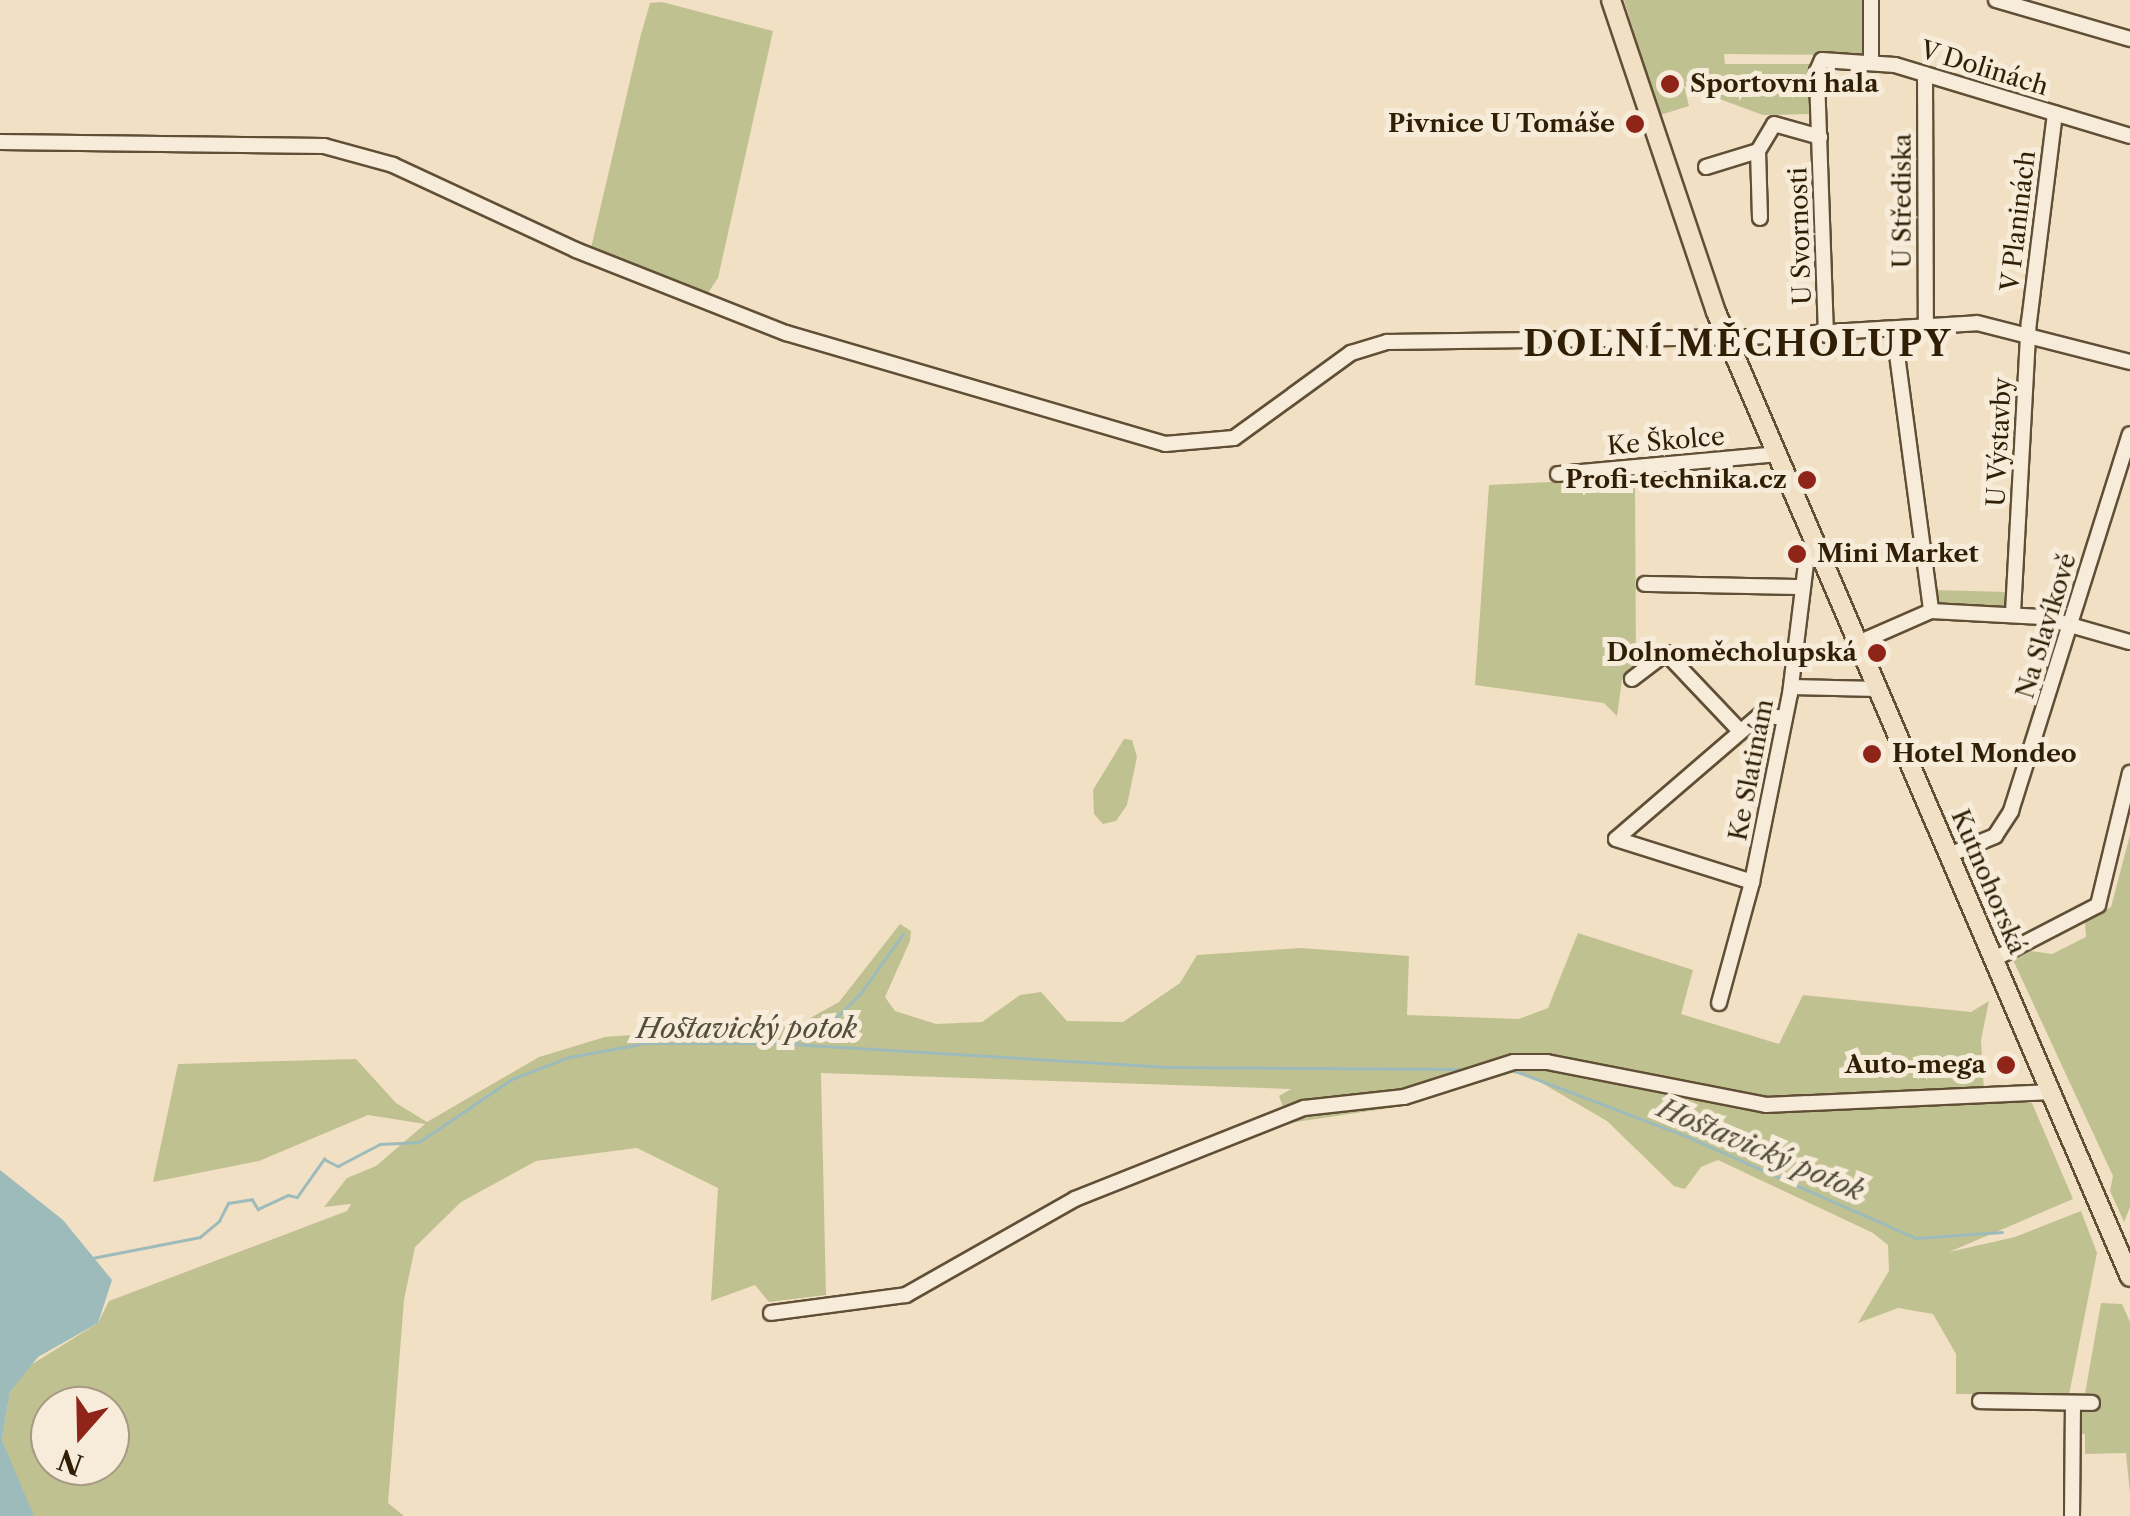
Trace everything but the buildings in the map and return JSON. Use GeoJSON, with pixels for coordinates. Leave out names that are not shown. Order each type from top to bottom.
{"type":"FeatureCollection","features":[{"type":"Feature","properties":{"kind":"main road","name":"Kutnohorská"},"geometry":{"type":"LineString","coordinates":[[1612,0],[1727,337],[2054,1092],[2130,1277]]}},
{"type":"Feature","properties":{"kind":"street"},"geometry":{"type":"LineString","coordinates":[[1870,62],[1871,0]]}},
{"type":"Feature","properties":{"kind":"street"},"geometry":{"type":"LineString","coordinates":[[1996,0],[2130,39]]}},
{"type":"Feature","properties":{"kind":"street","name":"V Dolinách"},"geometry":{"type":"LineString","coordinates":[[1822,60],[1870,62],[1925,74],[2130,136]]}},
{"type":"Feature","properties":{"kind":"street","name":"U Svornosti"},"geometry":{"type":"LineString","coordinates":[[1822,60],[1817,68],[1826,334]]}},
{"type":"Feature","properties":{"kind":"street","name":"U Střediska"},"geometry":{"type":"LineString","coordinates":[[1925,74],[1926,328]]}},
{"type":"Feature","properties":{"kind":"street","name":"V Planinách"},"geometry":{"type":"LineString","coordinates":[[2028,334],[2054,114]]}},
{"type":"Feature","properties":{"kind":"street","name":"U Svornosti"},"geometry":{"type":"LineString","coordinates":[[1760,218],[1758,151],[1774,124],[1820,137]]}},
{"type":"Feature","properties":{"kind":"street"},"geometry":{"type":"LineString","coordinates":[[0,142],[324,146],[394,165],[576,250],[786,333],[1165,444],[1234,438],[1362,347],[1458,341],[1894,332],[1977,323],[2130,362]]}},
{"type":"Feature","properties":{"kind":"street","name":"U Svornosti"},"geometry":{"type":"LineString","coordinates":[[1706,168],[1758,151]]}},
{"type":"Feature","properties":{"kind":"street"},"geometry":{"type":"LineString","coordinates":[[1894,332],[1931,611]]}},
{"type":"Feature","properties":{"kind":"street","name":"U Výstavby"},"geometry":{"type":"LineString","coordinates":[[2013,613],[2028,334]]}},
{"type":"Feature","properties":{"kind":"street","name":"Na Slavíkově"},"geometry":{"type":"LineString","coordinates":[[1949,854],[1994,836],[2008,818],[2130,434]]}},
{"type":"Feature","properties":{"kind":"street","name":"Ke Školce"},"geometry":{"type":"LineString","coordinates":[[1558,474],[1777,454]]}},
{"type":"Feature","properties":{"kind":"street","name":"Ke Slatinám"},"geometry":{"type":"LineString","coordinates":[[1719,1003],[1752,882],[1791,687],[1808,555],[1816,548]]}},
{"type":"Feature","properties":{"kind":"street"},"geometry":{"type":"LineString","coordinates":[[1645,584],[1802,587]]}},
{"type":"Feature","properties":{"kind":"street"},"geometry":{"type":"LineString","coordinates":[[1858,643],[1931,611],[2013,613],[2130,642]]}},
{"type":"Feature","properties":{"kind":"street"},"geometry":{"type":"LineString","coordinates":[[1632,679],[1666,653],[1740,731]]}},
{"type":"Feature","properties":{"kind":"street"},"geometry":{"type":"LineString","coordinates":[[1791,687],[1878,689]]}},
{"type":"Feature","properties":{"kind":"street"},"geometry":{"type":"LineString","coordinates":[[1752,882],[1616,839],[1760,715],[1785,718]]}},
{"type":"Feature","properties":{"kind":"street"},"geometry":{"type":"LineString","coordinates":[[1994,959],[2098,905],[2130,773]]}},
{"type":"Feature","properties":{"kind":"street"},"geometry":{"type":"LineString","coordinates":[[771,1313],[906,1295],[1075,1199],[1304,1108],[1404,1097],[1514,1062],[1547,1062],[1766,1105],[2054,1092]]}},
{"type":"Feature","properties":{"kind":"street"},"geometry":{"type":"LineString","coordinates":[[1980,1402],[2092,1403]]}},
{"type":"Feature","properties":{"kind":"street"},"geometry":{"type":"LineString","coordinates":[[2072,1516],[2074,1403]]}},
{"type":"Feature","properties":{"kind":"green space"},"geometry":{"type":"Polygon","coordinates":[[[1624,0],[1867,0],[1865,55],[1724,54],[1725,64],[1810,64],[1810,114],[1763,115],[1684,86],[1689,106],[1660,115],[1624,0]]]}},
{"type":"Feature","properties":{"kind":"green space"},"geometry":{"type":"Polygon","coordinates":[[[662,2],[773,31],[718,278],[706,296],[591,248],[650,3],[662,2]]]}},
{"type":"Feature","properties":{"kind":"green space"},"geometry":{"type":"Polygon","coordinates":[[[1635,478],[1636,669],[1622,680],[1617,716],[1604,703],[1475,685],[1489,485],[1635,478]]]}},
{"type":"Feature","properties":{"kind":"green space"},"geometry":{"type":"Polygon","coordinates":[[[1935,590],[2007,592],[2006,608],[1939,609],[1935,590]]]}},
{"type":"Feature","properties":{"kind":"green space"},"geometry":{"type":"Polygon","coordinates":[[[1124,739],[1132,740],[1137,757],[1127,805],[1116,821],[1103,824],[1094,814],[1093,790],[1124,739]]]}},
{"type":"Feature","properties":{"kind":"green space"},"geometry":{"type":"Polygon","coordinates":[[[2130,835],[2130,1207],[2124,1222],[2110,1191],[2113,1176],[2013,960],[2031,951],[2052,954],[2086,937],[2085,921],[2111,907],[2130,835]]]}},
{"type":"Feature","properties":{"kind":"green space"},"geometry":{"type":"Polygon","coordinates":[[[900,924],[911,931],[910,941],[885,997],[895,1011],[936,1024],[982,1022],[1020,995],[1041,992],[1067,1021],[1123,1022],[1180,983],[1197,955],[1301,948],[1409,956],[1407,1015],[1519,1019],[1548,1008],[1578,933],[1693,970],[1681,1014],[1779,1044],[1803,995],[1971,1012],[1989,1001],[1981,1040],[1984,1091],[1990,1103],[2032,1103],[2073,1199],[1949,1252],[2015,1237],[2081,1211],[2097,1253],[2069,1395],[1956,1394],[1956,1354],[1933,1314],[1898,1308],[1858,1323],[1889,1271],[1888,1245],[1873,1233],[1718,1160],[1701,1167],[1685,1189],[1674,1186],[1607,1121],[1528,1075],[1512,1073],[1403,1106],[1289,1123],[1279,1096],[1291,1089],[821,1073],[826,1295],[769,1302],[755,1285],[711,1301],[718,1188],[637,1148],[536,1161],[461,1202],[415,1247],[404,1300],[388,1503],[404,1516],[34,1516],[28,1508],[2,1440],[10,1392],[26,1368],[98,1323],[109,1301],[347,1211],[351,1204],[324,1207],[347,1178],[376,1166],[425,1124],[368,1115],[259,1161],[153,1182],[178,1064],[356,1059],[396,1103],[427,1122],[539,1057],[605,1037],[803,1022],[839,1002],[900,924]]]}},
{"type":"Feature","properties":{"kind":"green space"},"geometry":{"type":"Polygon","coordinates":[[[2101,1303],[2122,1304],[2130,1322],[2130,1494],[2126,1453],[2085,1454],[2085,1434],[2078,1433],[2101,1303]]]}},
{"type":"Feature","properties":{"kind":"water"},"geometry":{"type":"Polygon","coordinates":[[[0,1170],[63,1220],[112,1280],[98,1323],[38,1357],[10,1392],[2,1440],[34,1516],[0,1516],[0,1170]]]}},
{"type":"Feature","properties":{"kind":"waterway"},"geometry":{"type":"LineString","coordinates":[[792,1043],[836,1018],[860,994],[903,934]]}},
{"type":"Feature","properties":{"kind":"waterway","name":"Hostavický potok"},"geometry":{"type":"LineString","coordinates":[[92,1258],[200,1237],[219,1221],[228,1203],[252,1199],[258,1209],[288,1195],[297,1197],[324,1159],[338,1166],[380,1144],[419,1142],[512,1079],[569,1057],[641,1044],[791,1044],[1164,1067],[1458,1069]]}},
{"type":"Feature","properties":{"kind":"waterway","name":"Hostavický potok"},"geometry":{"type":"LineString","coordinates":[[1513,1070],[1688,1137],[1916,1238],[2002,1232]]}},
{"type":"Feature","properties":{"kind":"place","name":"Sportovní hala"},"geometry":{"type":"Point","coordinates":[1670,84]}},
{"type":"Feature","properties":{"kind":"place","name":"Pivnice U Tomáše"},"geometry":{"type":"Point","coordinates":[1635,124]}},
{"type":"Feature","properties":{"kind":"place","name":"Profi-technika.cz"},"geometry":{"type":"Point","coordinates":[1807,480]}},
{"type":"Feature","properties":{"kind":"place","name":"Mini Market"},"geometry":{"type":"Point","coordinates":[1797,554]}},
{"type":"Feature","properties":{"kind":"place","name":"Dolnoměcholupská"},"geometry":{"type":"Point","coordinates":[1877,653]}},
{"type":"Feature","properties":{"kind":"place","name":"Hotel Mondeo"},"geometry":{"type":"Point","coordinates":[1872,754]}},
{"type":"Feature","properties":{"kind":"place","name":"Auto-mega"},"geometry":{"type":"Point","coordinates":[2006,1065]}},
{"type":"Feature","properties":{"kind":"district","name":"DOLNÍ MĚCHOLUPY"},"geometry":{"type":"Point","coordinates":[1738,344]}}]}
